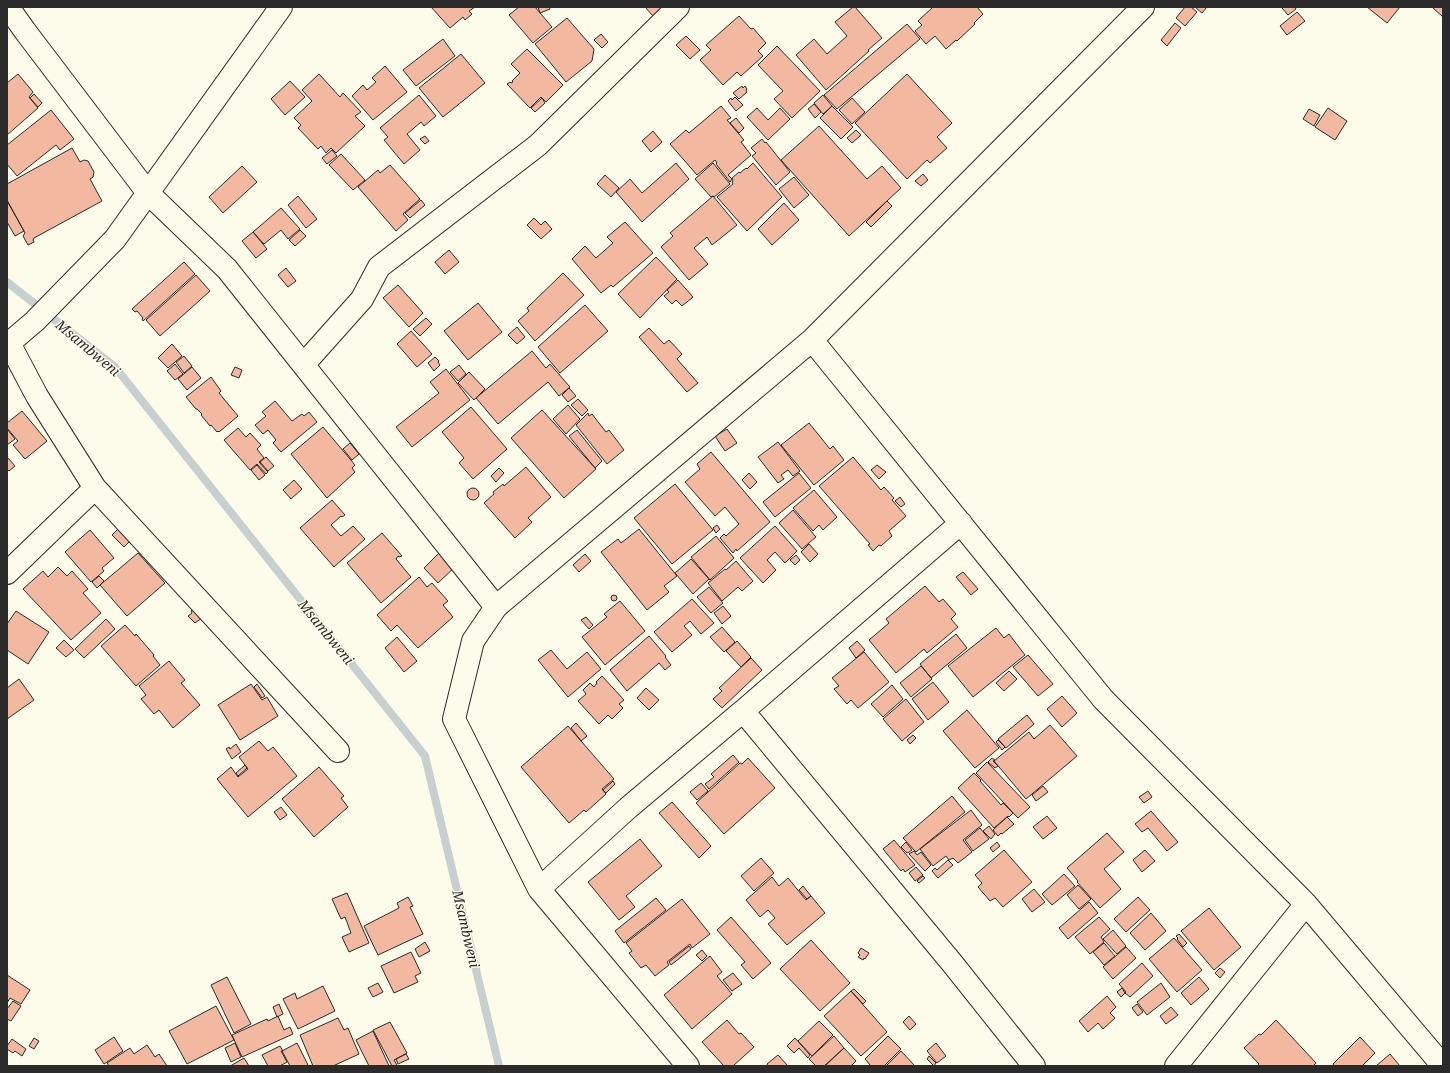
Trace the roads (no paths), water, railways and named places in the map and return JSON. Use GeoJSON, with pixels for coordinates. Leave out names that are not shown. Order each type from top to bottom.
{"type":"FeatureCollection","features":[{"type":"Feature","properties":{"kind":"street"},"geometry":{"type":"LineString","coordinates":[[8,7],[148,193],[227,268],[496,606]]}},
{"type":"Feature","properties":{"kind":"street"},"geometry":{"type":"LineString","coordinates":[[281,7],[115,239],[35,321],[8,344],[37,396],[95,488],[338,751]]}},
{"type":"Feature","properties":{"kind":"street"},"geometry":{"type":"LineString","coordinates":[[304,364],[362,299],[379,268],[538,145],[678,7]]}},
{"type":"Feature","properties":{"kind":"street"},"geometry":{"type":"LineString","coordinates":[[688,1066],[539,889],[454,720],[473,642],[496,606],[812,340],[1144,7]]}},
{"type":"Feature","properties":{"kind":"street"},"geometry":{"type":"LineString","coordinates":[[812,340],[1102,699],[1306,904],[1443,1066]]}},
{"type":"Feature","properties":{"kind":"street"},"geometry":{"type":"LineString","coordinates":[[7,573],[95,488]]}},
{"type":"Feature","properties":{"kind":"street"},"geometry":{"type":"LineString","coordinates":[[539,889],[628,808],[961,523]]}},
{"type":"Feature","properties":{"kind":"street"},"geometry":{"type":"LineString","coordinates":[[743,711],[952,963],[1034,1066]]}},
{"type":"Feature","properties":{"kind":"street"},"geometry":{"type":"LineString","coordinates":[[1176,1066],[1306,904]]}},
{"type":"Feature","properties":{"kind":"waterway","name":"Msambweni"},"geometry":{"type":"LineString","coordinates":[[7,282],[115,367],[425,756],[499,1066]]}}]}
